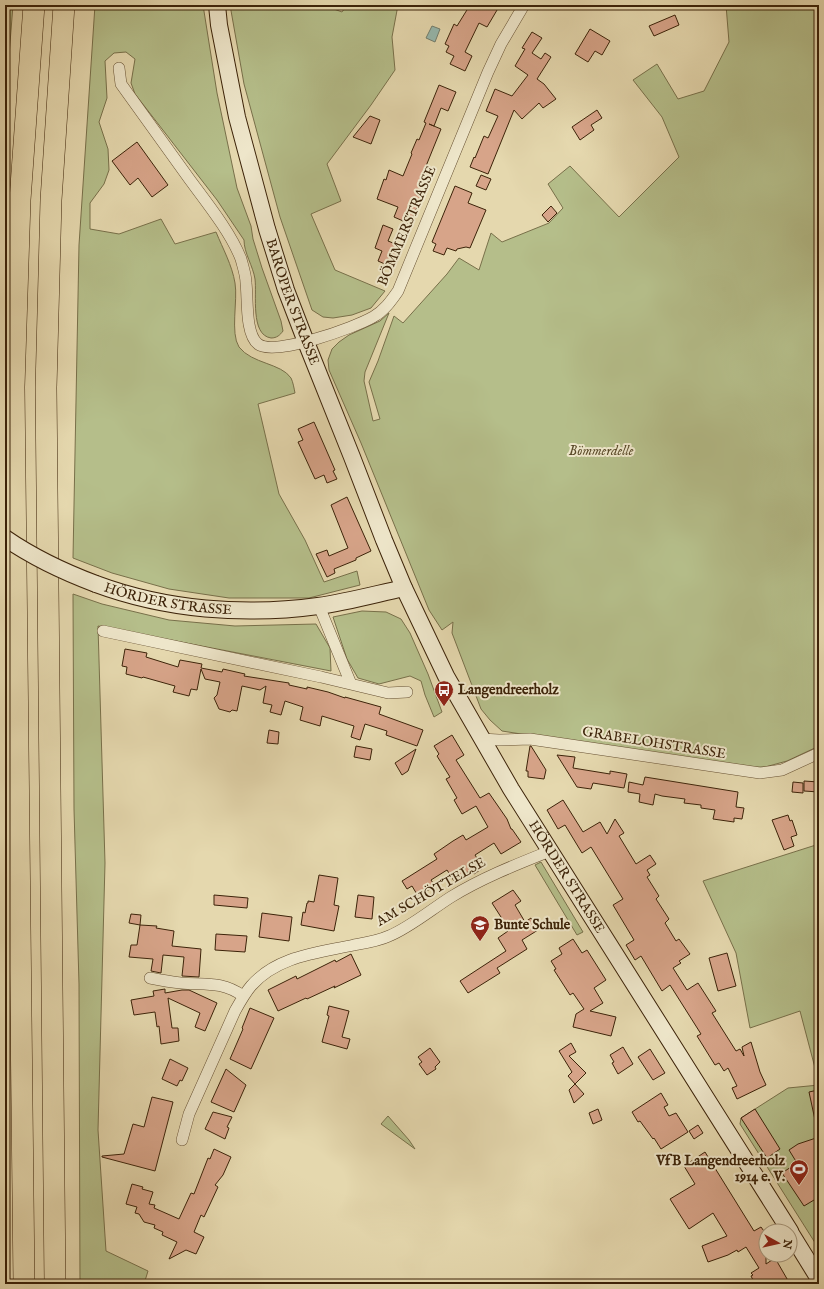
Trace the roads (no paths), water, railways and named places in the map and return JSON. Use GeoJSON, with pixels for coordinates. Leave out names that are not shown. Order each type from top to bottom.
{"type":"FeatureCollection","features":[{"type":"Feature","properties":{"kind":"highway"},"geometry":{"type":"LineString","coordinates":[[24,1284],[14,387],[20,200],[34,5]]}},
{"type":"Feature","properties":{"kind":"highway"},"geometry":{"type":"LineString","coordinates":[[55,1284],[46,388],[51,200],[64,5]]}},
{"type":"Feature","properties":{"kind":"main road","name":"BAROPER STRASSE"},"geometry":{"type":"LineString","coordinates":[[217,5],[219,25],[234,101],[252,174],[286,290],[404,588]]}},
{"type":"Feature","properties":{"kind":"main road","name":"HÖRDER STRASSE"},"geometry":{"type":"LineString","coordinates":[[5,538],[61,570],[96,584],[147,599],[182,606],[214,609],[280,609],[319,606],[404,588],[446,676],[481,739],[785,1223]]}},
{"type":"Feature","properties":{"kind":"main road","name":"HÖRDER STRASSE"},"geometry":{"type":"LineString","coordinates":[[798,1244],[819,1279]]}},
{"type":"Feature","properties":{"kind":"street","name":"BÖMMERSTRASSE"},"geometry":{"type":"LineString","coordinates":[[119,68],[121,84],[218,218],[240,258],[246,282],[249,322],[254,340],[258,344],[266,347],[306,342],[373,318],[382,311],[398,291],[488,72],[501,44],[524,5]]}},
{"type":"Feature","properties":{"kind":"street"},"geometry":{"type":"LineString","coordinates":[[319,606],[351,684]]}},
{"type":"Feature","properties":{"kind":"street"},"geometry":{"type":"LineString","coordinates":[[103,631],[321,677],[388,693],[408,692]]}},
{"type":"Feature","properties":{"kind":"street","name":"GRABELOHSTRASSE"},"geometry":{"type":"LineString","coordinates":[[481,739],[530,739],[760,774],[782,770],[819,753]]}},
{"type":"Feature","properties":{"kind":"street","name":"AM SCHÖTTELSE"},"geometry":{"type":"LineString","coordinates":[[182,1140],[189,1114],[235,1011],[243,996],[264,974],[296,957],[369,942],[389,936],[472,884],[550,851]]}},
{"type":"Feature","properties":{"kind":"street"},"geometry":{"type":"LineString","coordinates":[[150,978],[180,983],[216,984],[235,990],[243,996]]}},
{"type":"Feature","properties":{"kind":"water"},"geometry":{"type":"Polygon","coordinates":[[[432,26],[440,29],[435,42],[426,38],[432,26]]]}},
{"type":"Feature","properties":{"kind":"place","name":"Langendreerholz"},"geometry":{"type":"Point","coordinates":[444,707]}},
{"type":"Feature","properties":{"kind":"place","name":"Bunte Schule"},"geometry":{"type":"Point","coordinates":[480,942]}},
{"type":"Feature","properties":{"kind":"place","name":"VfB Langendreerholz 1914 e. V."},"geometry":{"type":"Point","coordinates":[799,1186]}},
{"type":"Feature","properties":{"kind":"park label","name":"Bömmerdelle"},"geometry":{"type":"Point","coordinates":[601,451]}}]}
